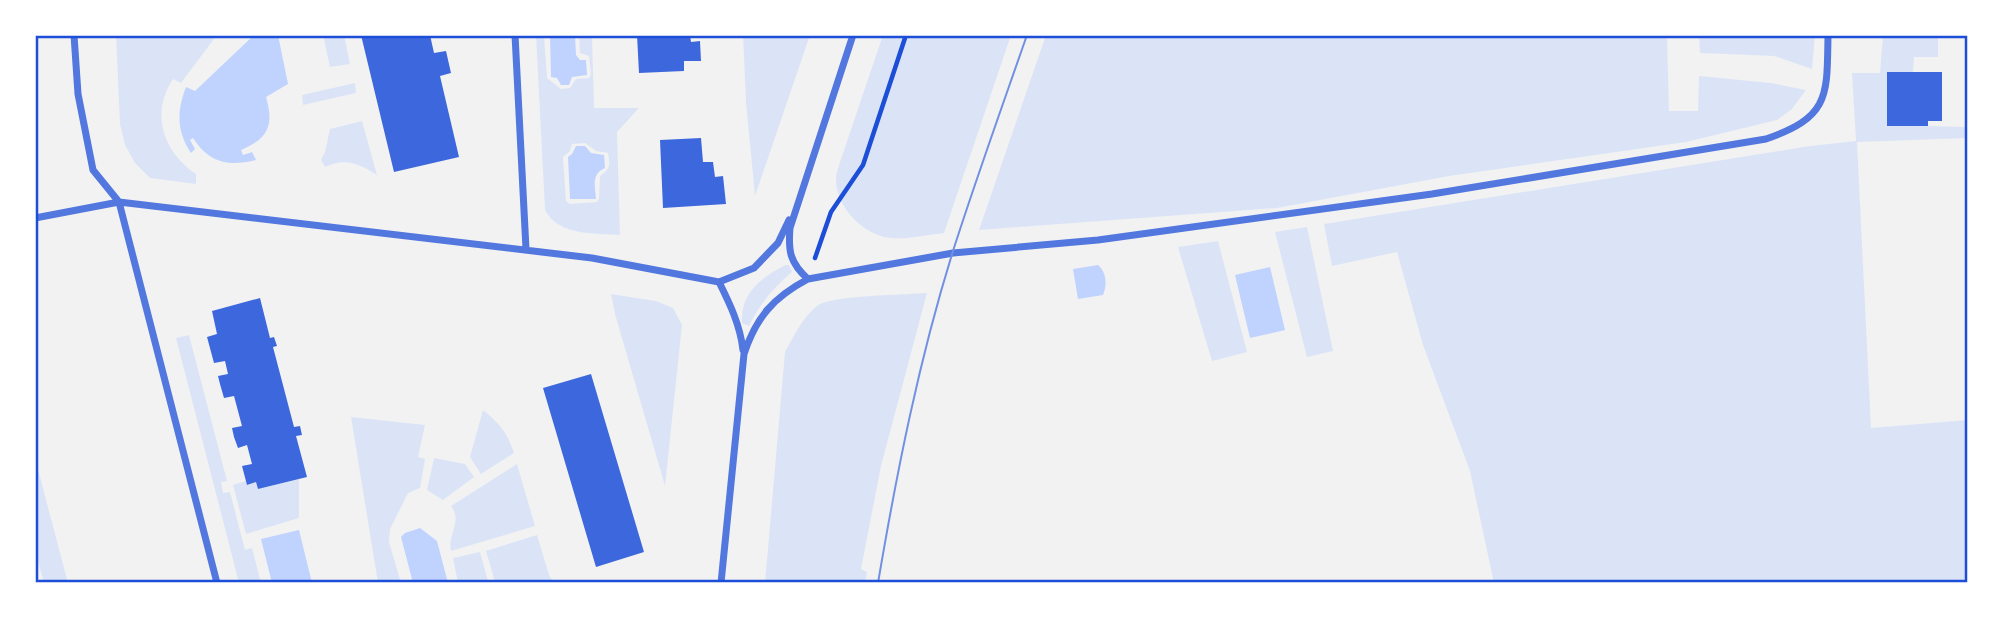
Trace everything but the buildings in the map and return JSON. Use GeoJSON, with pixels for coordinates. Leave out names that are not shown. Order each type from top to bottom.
{"type":"FeatureCollection","features":[{"type":"Feature","properties":{"kind":"street"},"geometry":{"type":"LineString","coordinates":[[74,35],[78,94],[93,170],[119,202],[217,583]]}},
{"type":"Feature","properties":{"kind":"street"},"geometry":{"type":"LineString","coordinates":[[515,35],[526,249]]}},
{"type":"Feature","properties":{"kind":"street"},"geometry":{"type":"LineString","coordinates":[[808,279],[797,269],[788,248],[790,228],[853,35]]}},
{"type":"Feature","properties":{"kind":"street"},"geometry":{"type":"LineString","coordinates":[[722,583],[744,354],[762,314],[788,289],[808,279],[953,253],[1098,240],[1432,194],[1766,139],[1792,130],[1812,116],[1822,101],[1827,82],[1828,35]]}},
{"type":"Feature","properties":{"kind":"street"},"geometry":{"type":"LineString","coordinates":[[35,218],[119,202],[526,249],[592,258],[719,282],[754,268],[778,243],[798,201]]}},
{"type":"Feature","properties":{"kind":"street"},"geometry":{"type":"LineString","coordinates":[[719,282],[741,332],[744,354]]}},
{"type":"Feature","properties":{"kind":"path"},"geometry":{"type":"LineString","coordinates":[[808,279],[831,212],[863,165],[906,35]]}},
{"type":"Feature","properties":{"kind":"shaded area"},"geometry":{"type":"Polygon","coordinates":[[[116,35],[217,35],[181,83],[173,79],[162,105],[161,118],[168,143],[175,154],[196,174],[196,184],[150,178],[135,163],[125,145],[120,124],[116,35]]]}},
{"type":"Feature","properties":{"kind":"shaded area"},"geometry":{"type":"Polygon","coordinates":[[[323,35],[344,35],[350,64],[330,67],[323,35]]]}},
{"type":"Feature","properties":{"kind":"shaded area"},"geometry":{"type":"Polygon","coordinates":[[[536,35],[544,35],[547,78],[561,89],[570,88],[576,79],[589,78],[591,75],[589,56],[580,53],[579,35],[592,35],[594,108],[639,108],[617,132],[620,235],[568,229],[559,225],[545,210],[536,35]],[[585,143],[572,144],[570,151],[563,157],[566,201],[570,204],[597,202],[599,198],[600,176],[608,168],[609,161],[608,153],[596,151],[585,143]]]}},
{"type":"Feature","properties":{"kind":"shaded area"},"geometry":{"type":"Polygon","coordinates":[[[743,35],[810,35],[755,196],[746,102],[743,35]]]}},
{"type":"Feature","properties":{"kind":"shaded area"},"geometry":{"type":"Polygon","coordinates":[[[883,35],[1011,35],[944,233],[906,238],[875,234],[858,223],[840,198],[837,172],[883,35]]]}},
{"type":"Feature","properties":{"kind":"shaded area"},"geometry":{"type":"Polygon","coordinates":[[[1046,35],[1546,35],[1547,38],[1573,35],[1667,35],[1669,111],[1698,111],[1699,76],[1771,83],[1806,90],[1792,109],[1777,120],[1686,142],[1449,176],[1277,208],[979,230],[1046,35]]]}},
{"type":"Feature","properties":{"kind":"shaded area"},"geometry":{"type":"Polygon","coordinates":[[[1699,35],[1815,35],[1812,69],[1774,56],[1700,53],[1699,35]]]}},
{"type":"Feature","properties":{"kind":"shaded area"},"geometry":{"type":"Polygon","coordinates":[[[1883,35],[1938,35],[1938,57],[1914,57],[1913,72],[1887,72],[1928,126],[1968,127],[1968,138],[1857,142],[1871,428],[1968,420],[1968,583],[1494,583],[1470,471],[1423,345],[1397,252],[1332,266],[1324,224],[1810,146],[1856,141],[1852,73],[1880,73],[1883,35]]]}},
{"type":"Feature","properties":{"kind":"shaded area"},"geometry":{"type":"Polygon","coordinates":[[[355,83],[356,93],[303,105],[302,95],[355,83]]]}},
{"type":"Feature","properties":{"kind":"shaded area"},"geometry":{"type":"Polygon","coordinates":[[[362,121],[377,175],[346,162],[325,167],[321,160],[330,129],[362,121]]]}},
{"type":"Feature","properties":{"kind":"shaded area"},"geometry":{"type":"Polygon","coordinates":[[[1307,227],[1333,351],[1307,357],[1275,232],[1307,227]]]}},
{"type":"Feature","properties":{"kind":"shaded area"},"geometry":{"type":"Polygon","coordinates":[[[1218,241],[1247,352],[1212,361],[1178,247],[1218,241]]]}},
{"type":"Feature","properties":{"kind":"shaded area"},"geometry":{"type":"Polygon","coordinates":[[[789,265],[792,272],[768,297],[749,326],[742,323],[742,312],[748,295],[760,281],[789,265]]]}},
{"type":"Feature","properties":{"kind":"shaded area"},"geometry":{"type":"Polygon","coordinates":[[[927,293],[881,466],[861,569],[867,572],[865,583],[765,583],[785,352],[795,334],[812,311],[825,302],[927,293]]]}},
{"type":"Feature","properties":{"kind":"shaded area"},"geometry":{"type":"Polygon","coordinates":[[[611,294],[656,301],[673,308],[682,325],[665,486],[615,314],[611,294]]]}},
{"type":"Feature","properties":{"kind":"shaded area"},"geometry":{"type":"Polygon","coordinates":[[[189,335],[227,481],[221,482],[223,493],[230,492],[245,550],[252,548],[261,583],[239,583],[176,338],[189,335]]]}},
{"type":"Feature","properties":{"kind":"shaded area"},"geometry":{"type":"Polygon","coordinates":[[[483,410],[502,429],[514,453],[481,474],[470,457],[483,410]]]}},
{"type":"Feature","properties":{"kind":"shaded area"},"geometry":{"type":"Polygon","coordinates":[[[351,417],[425,425],[418,457],[425,459],[420,488],[408,493],[390,529],[389,542],[401,583],[378,583],[351,417]]]}},
{"type":"Feature","properties":{"kind":"shaded area"},"geometry":{"type":"Polygon","coordinates":[[[35,458],[68,583],[44,583],[35,550],[35,458]]]}},
{"type":"Feature","properties":{"kind":"shaded area"},"geometry":{"type":"Polygon","coordinates":[[[434,458],[465,464],[474,477],[443,500],[427,490],[434,458]]]}},
{"type":"Feature","properties":{"kind":"shaded area"},"geometry":{"type":"Polygon","coordinates":[[[517,464],[535,526],[451,551],[456,517],[451,506],[517,464]]]}},
{"type":"Feature","properties":{"kind":"shaded area"},"geometry":{"type":"Polygon","coordinates":[[[299,479],[299,518],[246,534],[233,485],[246,481],[248,485],[256,482],[258,489],[299,479]]]}},
{"type":"Feature","properties":{"kind":"shaded area"},"geometry":{"type":"Polygon","coordinates":[[[537,535],[554,583],[495,582],[486,551],[537,535]]]}},
{"type":"Feature","properties":{"kind":"shaded area"},"geometry":{"type":"Polygon","coordinates":[[[480,552],[488,581],[458,583],[453,558],[480,552]]]}},
{"type":"Feature","properties":{"kind":"water"},"geometry":{"type":"Polygon","coordinates":[[[254,35],[278,35],[288,84],[266,97],[269,115],[267,130],[258,141],[241,150],[243,155],[252,152],[256,160],[237,163],[220,161],[206,153],[193,138],[190,140],[195,149],[191,153],[180,128],[181,104],[186,87],[195,91],[254,35]]]}},
{"type":"Feature","properties":{"kind":"water"},"geometry":{"type":"Polygon","coordinates":[[[550,35],[575,35],[576,55],[580,60],[586,60],[587,75],[572,77],[569,85],[561,85],[557,78],[551,77],[550,35]]]}},
{"type":"Feature","properties":{"kind":"water"},"geometry":{"type":"Polygon","coordinates":[[[576,146],[585,146],[591,153],[604,155],[605,168],[595,181],[596,199],[570,199],[568,157],[576,146]]]}},
{"type":"Feature","properties":{"kind":"water"},"geometry":{"type":"Polygon","coordinates":[[[1098,265],[1105,279],[1103,295],[1078,299],[1073,269],[1098,265]]]}},
{"type":"Feature","properties":{"kind":"water"},"geometry":{"type":"Polygon","coordinates":[[[1270,267],[1285,330],[1250,338],[1235,275],[1270,267]]]}},
{"type":"Feature","properties":{"kind":"water"},"geometry":{"type":"Polygon","coordinates":[[[420,528],[437,541],[448,583],[413,583],[401,537],[420,528]]]}},
{"type":"Feature","properties":{"kind":"water"},"geometry":{"type":"Polygon","coordinates":[[[299,530],[312,583],[272,583],[261,539],[299,530]]]}},
{"type":"Feature","properties":{"kind":"tram line"},"geometry":{"type":"LineString","coordinates":[[878,583],[910,416],[941,292],[1027,35]]}}]}
